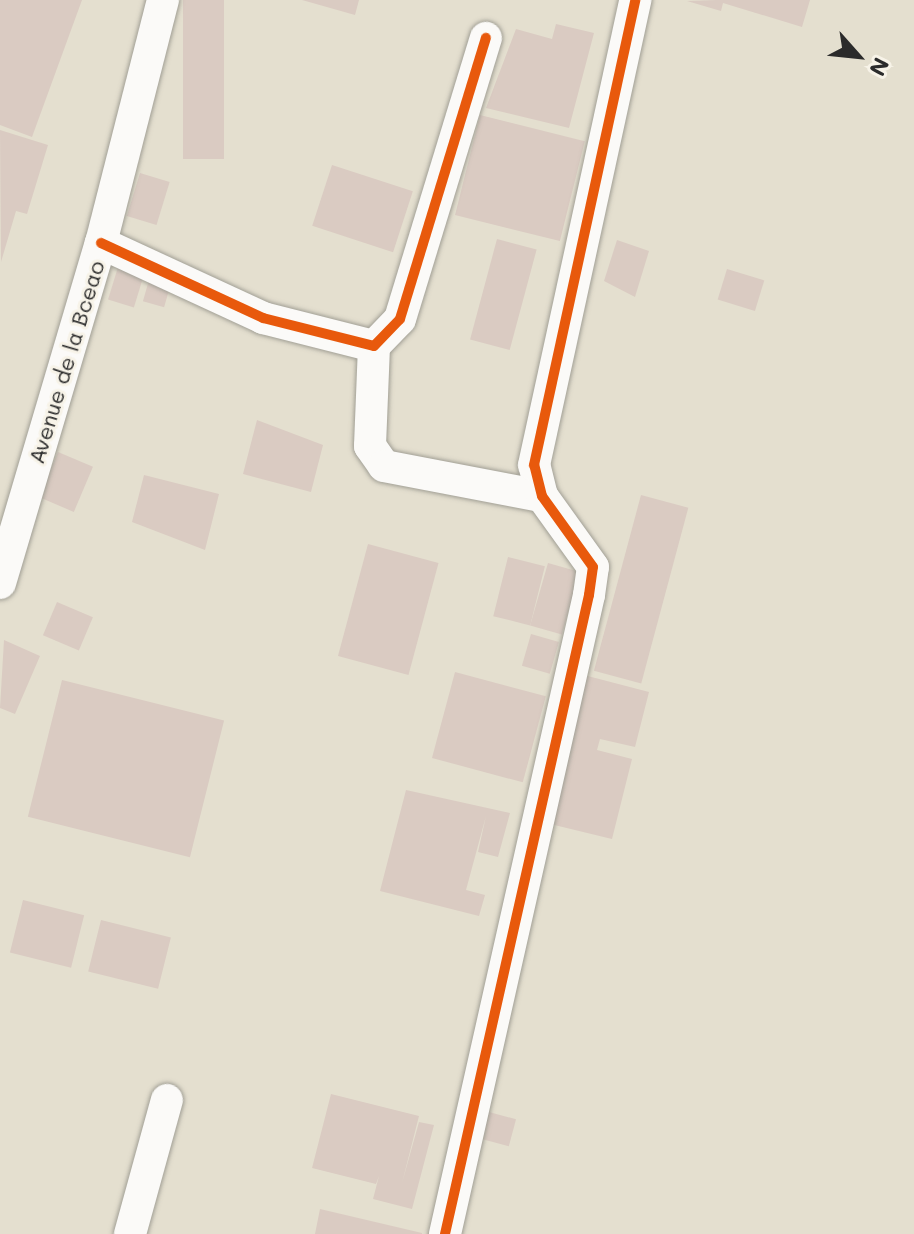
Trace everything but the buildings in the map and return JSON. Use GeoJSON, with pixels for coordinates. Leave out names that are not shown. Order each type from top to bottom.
{"type":"FeatureCollection","features":[{"type":"Feature","properties":{"kind":"street","name":"Avenue de la Bceao"},"geometry":{"type":"LineString","coordinates":[[0,583],[101,243],[163,0]]}},
{"type":"Feature","properties":{"kind":"street"},"geometry":{"type":"LineString","coordinates":[[445,1234],[593,567],[542,496],[534,465],[545,399],[635,0]]}},
{"type":"Feature","properties":{"kind":"street"},"geometry":{"type":"LineString","coordinates":[[486,38],[400,319],[374,346],[370,446],[384,466],[542,496]]}},
{"type":"Feature","properties":{"kind":"street"},"geometry":{"type":"LineString","coordinates":[[101,243],[263,318],[374,346]]}},
{"type":"Feature","properties":{"kind":"street"},"geometry":{"type":"LineString","coordinates":[[130,1234],[167,1100]]}},
{"type":"Feature","properties":{"kind":"cycle path"},"geometry":{"type":"LineString","coordinates":[[445,1234],[589,595],[593,567],[542,496],[534,465],[635,0]]}},
{"type":"Feature","properties":{"kind":"cycle path"},"geometry":{"type":"LineString","coordinates":[[101,243],[263,318],[374,346],[400,319],[486,38]]}}]}
